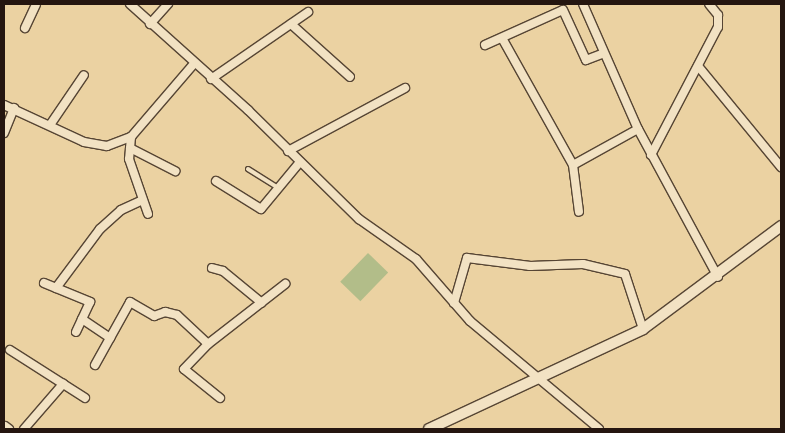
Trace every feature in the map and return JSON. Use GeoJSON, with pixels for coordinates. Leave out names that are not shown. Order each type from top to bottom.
{"type":"FeatureCollection","features":[{"type":"Feature","properties":{"kind":"street"},"geometry":{"type":"LineString","coordinates":[[25,28],[36,4]]}},
{"type":"Feature","properties":{"kind":"street"},"geometry":{"type":"LineString","coordinates":[[130,4],[359,219],[416,259],[454,303],[539,381],[599,429]]}},
{"type":"Feature","properties":{"kind":"street"},"geometry":{"type":"LineString","coordinates":[[150,24],[168,4]]}},
{"type":"Feature","properties":{"kind":"street"},"geometry":{"type":"LineString","coordinates":[[583,4],[638,129],[718,277]]}},
{"type":"Feature","properties":{"kind":"street"},"geometry":{"type":"LineString","coordinates":[[651,155],[718,27],[718,15],[709,4]]}},
{"type":"Feature","properties":{"kind":"street"},"geometry":{"type":"LineString","coordinates":[[485,46],[562,10],[586,60],[604,53]]}},
{"type":"Feature","properties":{"kind":"street"},"geometry":{"type":"LineString","coordinates":[[211,79],[308,12]]}},
{"type":"Feature","properties":{"kind":"street"},"geometry":{"type":"LineString","coordinates":[[291,24],[350,77]]}},
{"type":"Feature","properties":{"kind":"street"},"geometry":{"type":"LineString","coordinates":[[502,38],[572,165],[579,212]]}},
{"type":"Feature","properties":{"kind":"street"},"geometry":{"type":"LineString","coordinates":[[4,105],[84,142],[107,146],[131,136],[193,64]]}},
{"type":"Feature","properties":{"kind":"street"},"geometry":{"type":"LineString","coordinates":[[698,66],[781,166]]}},
{"type":"Feature","properties":{"kind":"street"},"geometry":{"type":"LineString","coordinates":[[50,125],[84,75]]}},
{"type":"Feature","properties":{"kind":"street"},"geometry":{"type":"LineString","coordinates":[[288,151],[405,88]]}},
{"type":"Feature","properties":{"kind":"street"},"geometry":{"type":"LineString","coordinates":[[4,133],[14,108]]}},
{"type":"Feature","properties":{"kind":"street"},"geometry":{"type":"LineString","coordinates":[[572,165],[638,129]]}},
{"type":"Feature","properties":{"kind":"street"},"geometry":{"type":"LineString","coordinates":[[131,136],[130,148],[142,200],[148,214]]}},
{"type":"Feature","properties":{"kind":"street"},"geometry":{"type":"LineString","coordinates":[[130,148],[175,171]]}},
{"type":"Feature","properties":{"kind":"street"},"geometry":{"type":"LineString","coordinates":[[216,181],[261,209],[300,162]]}},
{"type":"Feature","properties":{"kind":"street"},"geometry":{"type":"LineString","coordinates":[[56,288],[100,229],[122,210],[142,200]]}},
{"type":"Feature","properties":{"kind":"street"},"geometry":{"type":"LineString","coordinates":[[429,429],[539,381],[643,329],[718,277],[781,228]]}},
{"type":"Feature","properties":{"kind":"street"},"geometry":{"type":"LineString","coordinates":[[454,303],[467,258],[530,266],[583,264],[625,274],[643,329]]}},
{"type":"Feature","properties":{"kind":"street"},"geometry":{"type":"LineString","coordinates":[[212,268],[223,271],[262,304]]}},
{"type":"Feature","properties":{"kind":"street"},"geometry":{"type":"LineString","coordinates":[[44,283],[90,302],[76,332]]}},
{"type":"Feature","properties":{"kind":"street"},"geometry":{"type":"LineString","coordinates":[[220,398],[184,369],[208,344],[286,284]]}},
{"type":"Feature","properties":{"kind":"street"},"geometry":{"type":"LineString","coordinates":[[95,365],[130,302],[154,316],[165,312],[177,315],[208,344]]}},
{"type":"Feature","properties":{"kind":"street"},"geometry":{"type":"LineString","coordinates":[[82,319],[110,338]]}},
{"type":"Feature","properties":{"kind":"street"},"geometry":{"type":"LineString","coordinates":[[10,350],[85,398]]}},
{"type":"Feature","properties":{"kind":"street"},"geometry":{"type":"LineString","coordinates":[[24,429],[63,384]]}},
{"type":"Feature","properties":{"kind":"lane"},"geometry":{"type":"LineString","coordinates":[[248,169],[278,188]]}},
{"type":"Feature","properties":{"kind":"green space"},"geometry":{"type":"Polygon","coordinates":[[[368,253],[388,272],[360,301],[340,282],[368,253]]]}}]}
